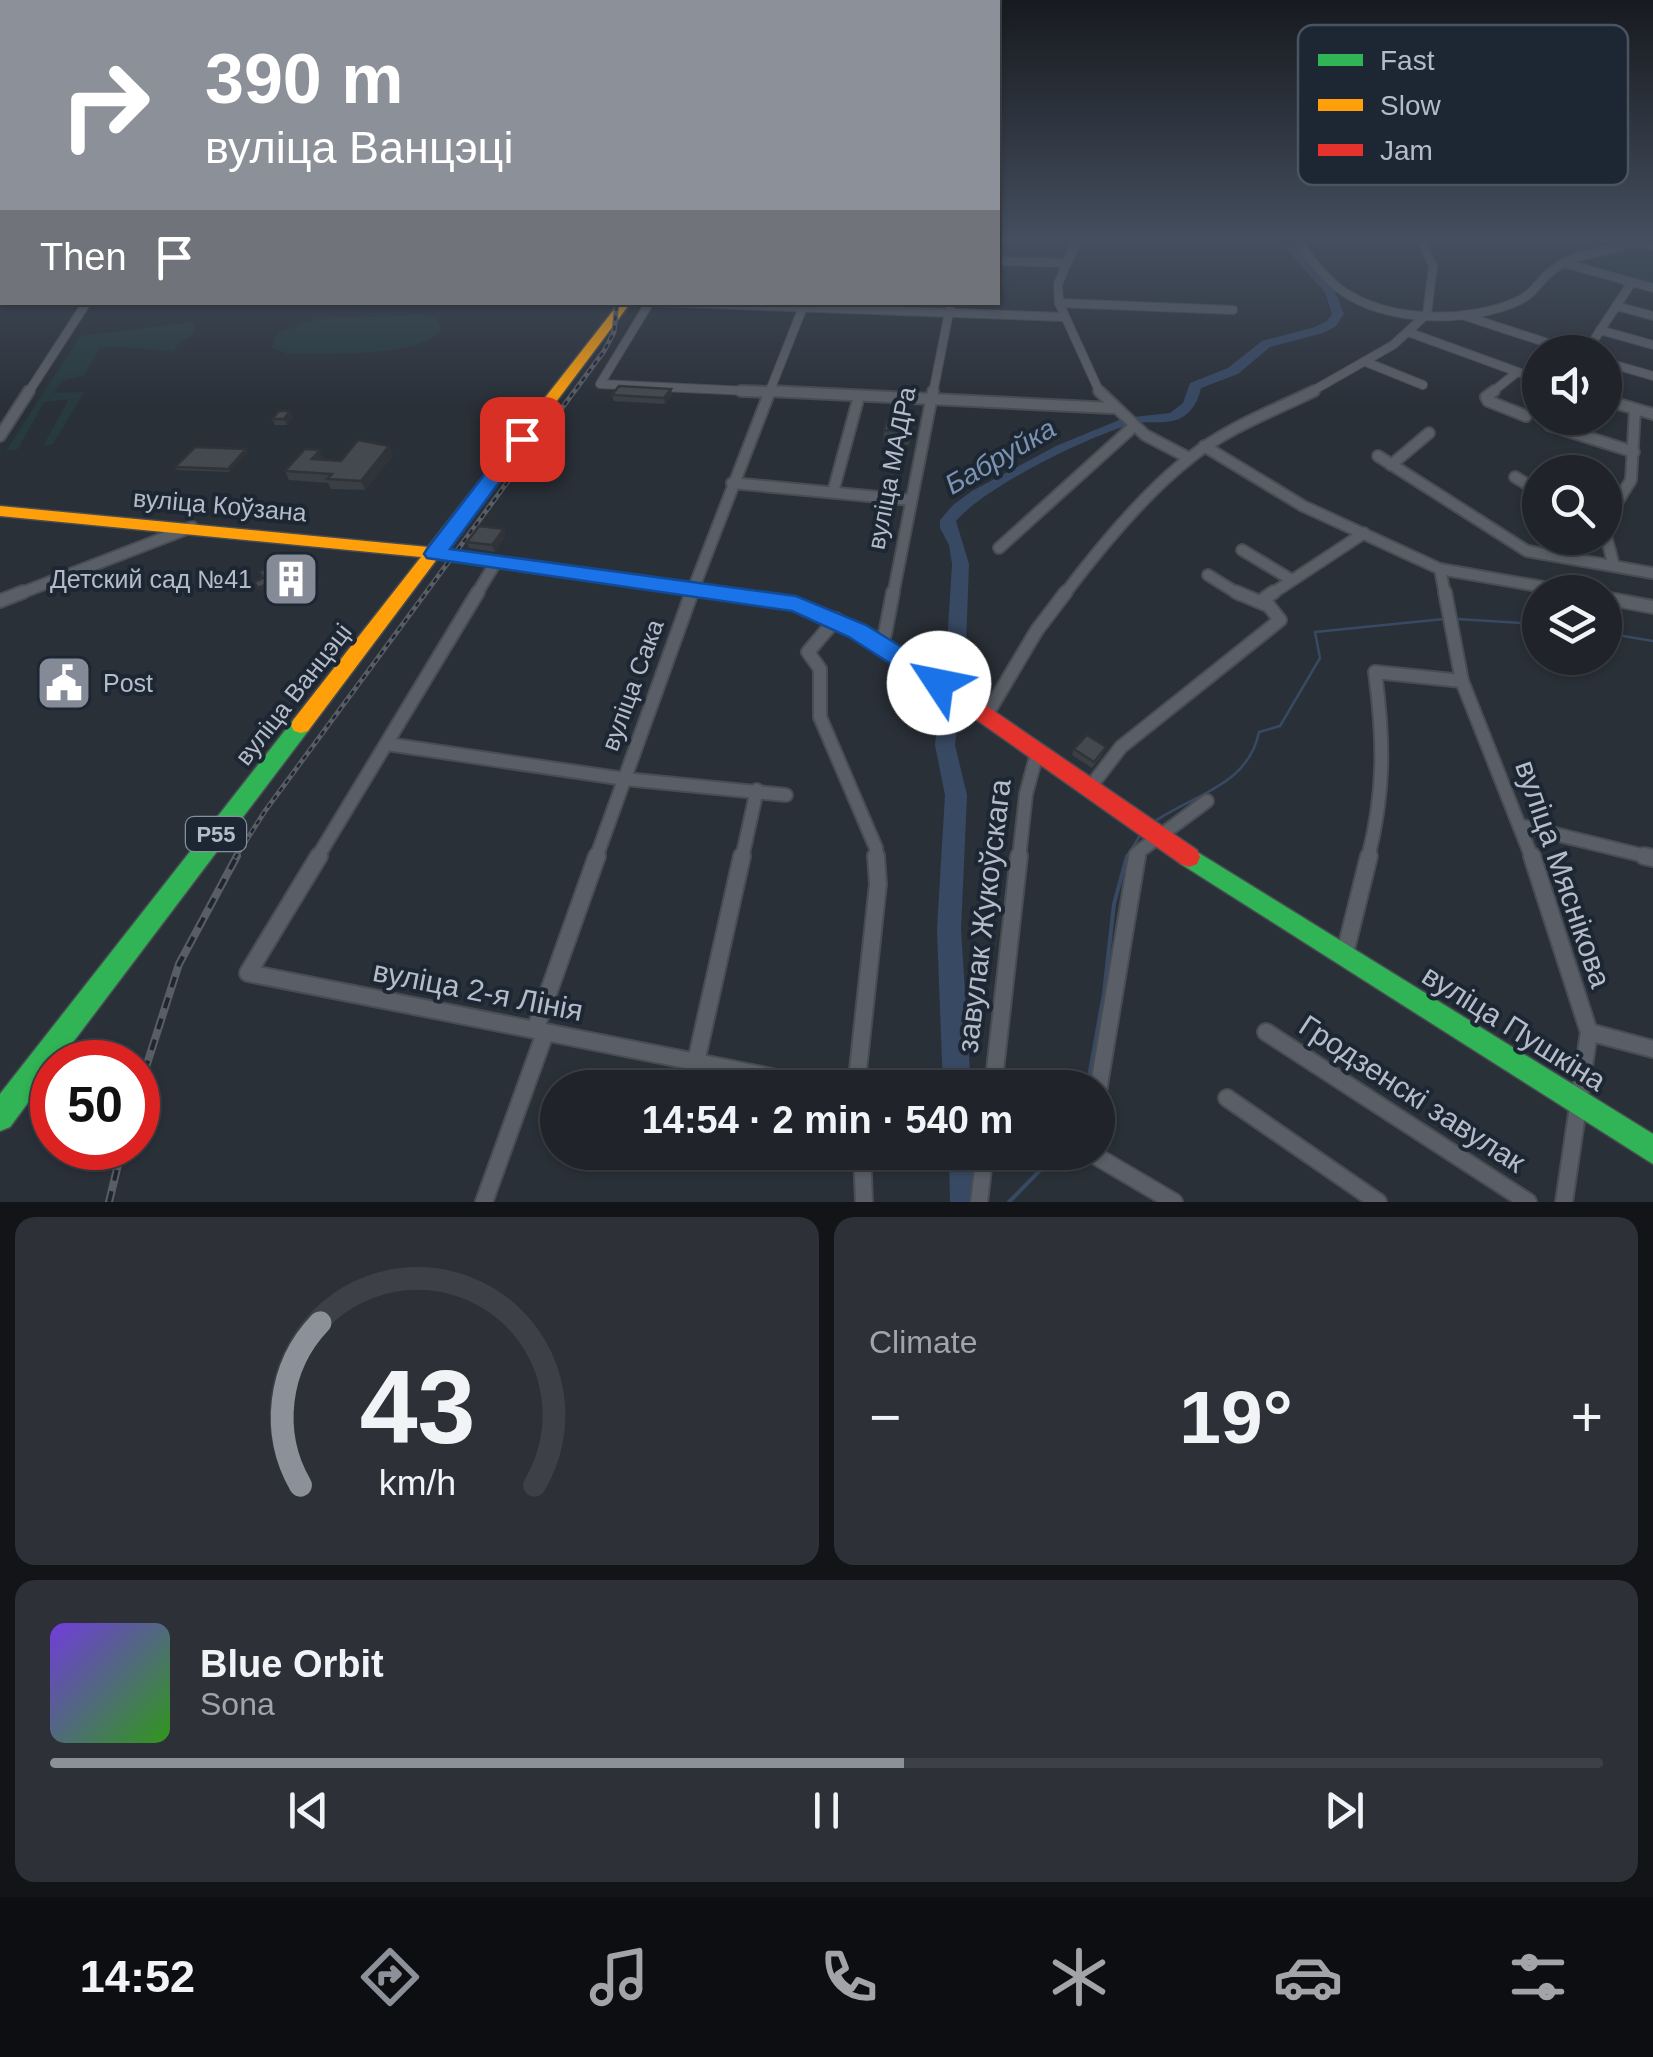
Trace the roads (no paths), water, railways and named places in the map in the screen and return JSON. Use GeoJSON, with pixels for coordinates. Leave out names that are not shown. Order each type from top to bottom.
{"type":"FeatureCollection","features":[{"type":"Feature","properties":{"kind":"main road","name":"вуліца Ванцэці"},"geometry":{"type":"LineString","coordinates":[[0,1117],[624,305]]}},
{"type":"Feature","properties":{"kind":"main road","name":"вуліца Коўзана"},"geometry":{"type":"LineString","coordinates":[[0,511],[193,527],[435,554]]}},
{"type":"Feature","properties":{"kind":"main road","name":"вуліца Пушкіна"},"geometry":{"type":"LineString","coordinates":[[435,554],[796,604],[836,619],[878,642],[979,710],[1150,831],[1653,1150]]}},
{"type":"Feature","properties":{"kind":"street"},"geometry":{"type":"LineString","coordinates":[[1058,294],[1064,318],[1100,394],[1134,426],[1166,449],[1188,458]]}},
{"type":"Feature","properties":{"kind":"street"},"geometry":{"type":"LineString","coordinates":[[1348,294],[1362,301],[1427,314],[1462,315],[1523,335]]}},
{"type":"Feature","properties":{"kind":"street"},"geometry":{"type":"LineString","coordinates":[[979,710],[1082,571],[1188,458],[1366,362],[1427,314],[1429,294]]}},
{"type":"Feature","properties":{"kind":"street"},"geometry":{"type":"LineString","coordinates":[[1462,315],[1530,294]]}},
{"type":"Feature","properties":{"kind":"street"},"geometry":{"type":"LineString","coordinates":[[1597,335],[1624,294]]}},
{"type":"Feature","properties":{"kind":"street"},"geometry":{"type":"LineString","coordinates":[[1058,303],[1233,310]]}},
{"type":"Feature","properties":{"kind":"street"},"geometry":{"type":"LineString","coordinates":[[0,436],[84,305]]}},
{"type":"Feature","properties":{"kind":"street"},"geometry":{"type":"LineString","coordinates":[[649,305],[600,384],[1112,408]]}},
{"type":"Feature","properties":{"kind":"street"},"geometry":{"type":"LineString","coordinates":[[804,305],[949,308],[1064,318]]}},
{"type":"Feature","properties":{"kind":"street","name":"вуліца Сака"},"geometry":{"type":"LineString","coordinates":[[484,1202],[624,779],[732,483],[804,305]]}},
{"type":"Feature","properties":{"kind":"street"},"geometry":{"type":"LineString","coordinates":[[1616,306],[1653,316]]}},
{"type":"Feature","properties":{"kind":"street","name":"вуліца МАДРа"},"geometry":{"type":"LineString","coordinates":[[878,642],[884,634],[949,308]]}},
{"type":"Feature","properties":{"kind":"street"},"geometry":{"type":"LineString","coordinates":[[1600,330],[1653,344]]}},
{"type":"Feature","properties":{"kind":"street"},"geometry":{"type":"LineString","coordinates":[[1408,332],[1522,374]]}},
{"type":"Feature","properties":{"kind":"street"},"geometry":{"type":"LineString","coordinates":[[1366,362],[1423,385]]}},
{"type":"Feature","properties":{"kind":"street"},"geometry":{"type":"LineString","coordinates":[[1622,367],[1653,376]]}},
{"type":"Feature","properties":{"kind":"street"},"geometry":{"type":"LineString","coordinates":[[1516,372],[1486,397],[1522,414]]}},
{"type":"Feature","properties":{"kind":"street"},"geometry":{"type":"LineString","coordinates":[[833,492],[859,396]]}},
{"type":"Feature","properties":{"kind":"street"},"geometry":{"type":"LineString","coordinates":[[1622,405],[1653,414]]}},
{"type":"Feature","properties":{"kind":"street"},"geometry":{"type":"LineString","coordinates":[[1622,494],[1631,480],[1635,409]]}},
{"type":"Feature","properties":{"kind":"street"},"geometry":{"type":"LineString","coordinates":[[998,548],[1134,426]]}},
{"type":"Feature","properties":{"kind":"street"},"geometry":{"type":"LineString","coordinates":[[1391,465],[1429,434]]}},
{"type":"Feature","properties":{"kind":"street"},"geometry":{"type":"LineString","coordinates":[[1580,435],[1634,452]]}},
{"type":"Feature","properties":{"kind":"street"},"geometry":{"type":"LineString","coordinates":[[1204,446],[1303,506],[1440,569],[1522,583]]}},
{"type":"Feature","properties":{"kind":"street"},"geometry":{"type":"LineString","coordinates":[[1378,456],[1527,551],[1653,574]]}},
{"type":"Feature","properties":{"kind":"street"},"geometry":{"type":"LineString","coordinates":[[1514,477],[1522,482]]}},
{"type":"Feature","properties":{"kind":"street"},"geometry":{"type":"LineString","coordinates":[[732,483],[910,500]]}},
{"type":"Feature","properties":{"kind":"street"},"geometry":{"type":"LineString","coordinates":[[0,601],[193,527]]}},
{"type":"Feature","properties":{"kind":"street"},"geometry":{"type":"LineString","coordinates":[[1088,790],[1121,747],[1280,620],[1265,598],[1364,533]]}},
{"type":"Feature","properties":{"kind":"street"},"geometry":{"type":"LineString","coordinates":[[1242,550],[1292,580]]}},
{"type":"Feature","properties":{"kind":"street"},"geometry":{"type":"LineString","coordinates":[[1611,555],[1614,566]]}},
{"type":"Feature","properties":{"kind":"street"},"geometry":{"type":"LineString","coordinates":[[496,562],[387,744],[624,779],[786,795]]}},
{"type":"Feature","properties":{"kind":"street","name":"вуліца Мяснікова"},"geometry":{"type":"LineString","coordinates":[[1440,569],[1462,681],[1522,826],[1588,1032],[1564,1202]]}},
{"type":"Feature","properties":{"kind":"street"},"geometry":{"type":"LineString","coordinates":[[1208,575],[1250,601],[1269,606]]}},
{"type":"Feature","properties":{"kind":"street"},"geometry":{"type":"LineString","coordinates":[[1622,601],[1653,607]]}},
{"type":"Feature","properties":{"kind":"street"},"geometry":{"type":"LineString","coordinates":[[836,619],[808,652],[820,669],[820,717],[876,848],[858,1070]]}},
{"type":"Feature","properties":{"kind":"street"},"geometry":{"type":"LineString","coordinates":[[1345,953],[1380,810],[1384,739],[1375,672],[1462,681]]}},
{"type":"Feature","properties":{"kind":"street","name":"вуліца 2-я Лінія"},"geometry":{"type":"LineString","coordinates":[[387,744],[248,973],[736,1070]]}},
{"type":"Feature","properties":{"kind":"street","name":"завулак Жукоўскага"},"geometry":{"type":"LineString","coordinates":[[994,1070],[1026,794],[1036,753]]}},
{"type":"Feature","properties":{"kind":"street"},"geometry":{"type":"LineString","coordinates":[[696,1062],[757,790]]}},
{"type":"Feature","properties":{"kind":"street"},"geometry":{"type":"LineString","coordinates":[[1101,1070],[1136,854],[1150,831],[1207,801]]}},
{"type":"Feature","properties":{"kind":"street"},"geometry":{"type":"LineString","coordinates":[[1522,826],[1653,858]]}},
{"type":"Feature","properties":{"kind":"street","name":"Гродзенскі завулак"},"geometry":{"type":"LineString","coordinates":[[1266,1032],[1528,1202]]}},
{"type":"Feature","properties":{"kind":"street"},"geometry":{"type":"LineString","coordinates":[[1588,1032],[1653,1048]]}},
{"type":"Feature","properties":{"kind":"street"},"geometry":{"type":"LineString","coordinates":[[1227,1098],[1378,1202]]}},
{"type":"Feature","properties":{"kind":"street"},"geometry":{"type":"LineString","coordinates":[[1115,1167],[1174,1202]]}},
{"type":"Feature","properties":{"kind":"street"},"geometry":{"type":"LineString","coordinates":[[863,1170],[864,1202]]}},
{"type":"Feature","properties":{"kind":"street"},"geometry":{"type":"LineString","coordinates":[[980,1202],[983,1170]]}},
{"type":"Feature","properties":{"kind":"waterway","name":"Бабруйка"},"geometry":{"type":"LineString","coordinates":[[956,1070],[949,929],[956,795],[945,745],[948,719],[965,684],[956,645],[960,564],[948,520],[977,494],[1089,437],[1129,421],[1175,416],[1189,404],[1195,386],[1233,371],[1266,344],[1331,324],[1338,314],[1331,294]]}},
{"type":"Feature","properties":{"kind":"waterway"},"geometry":{"type":"LineString","coordinates":[[1151,824],[1231,778],[1253,751],[1259,732],[1280,726],[1320,658],[1315,632],[1444,619]]}},
{"type":"Feature","properties":{"kind":"waterway"},"geometry":{"type":"LineString","coordinates":[[1457,619],[1522,623]]}},
{"type":"Feature","properties":{"kind":"waterway"},"geometry":{"type":"LineString","coordinates":[[1622,636],[1653,641]]}},
{"type":"Feature","properties":{"kind":"waterway"},"geometry":{"type":"LineString","coordinates":[[1127,857],[1139,837]]}},
{"type":"Feature","properties":{"kind":"waterway"},"geometry":{"type":"LineString","coordinates":[[1090,1070],[1114,904],[1127,857]]}},
{"type":"Feature","properties":{"kind":"waterway","name":"Бабруйка"},"geometry":{"type":"LineString","coordinates":[[964,1170],[965,1202]]}},
{"type":"Feature","properties":{"kind":"waterway"},"geometry":{"type":"LineString","coordinates":[[1009,1202],[1040,1170]]}},
{"type":"Feature","properties":{"kind":"railway"},"geometry":{"type":"LineString","coordinates":[[235,858],[265,811],[604,351],[614,332],[617,305]]}},
{"type":"Feature","properties":{"kind":"railway"},"geometry":{"type":"LineString","coordinates":[[155,1040],[179,964],[237,856]]}},
{"type":"Feature","properties":{"kind":"railway"},"geometry":{"type":"LineString","coordinates":[[109,1202],[117,1170]]}},
{"type":"Feature","properties":{"kind":"place","name":"Детский сад №41"},"geometry":{"type":"Point","coordinates":[291,579]}},
{"type":"Feature","properties":{"kind":"place","name":"Post"},"geometry":{"type":"Point","coordinates":[64,683]}}]}
